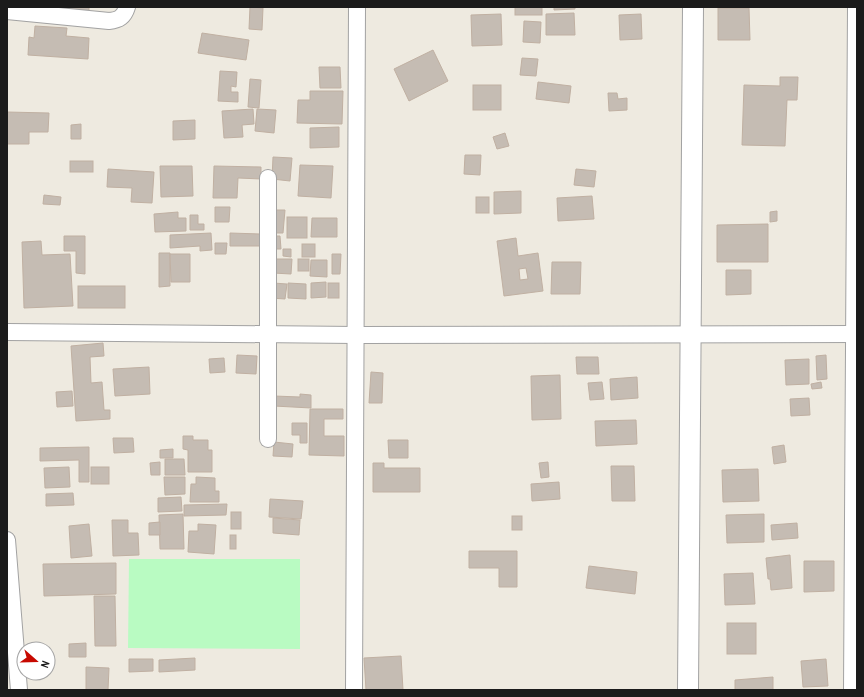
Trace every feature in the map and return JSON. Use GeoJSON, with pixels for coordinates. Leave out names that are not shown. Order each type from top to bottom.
{"type":"FeatureCollection","features":[{"type":"Feature","properties":{"kind":"street"},"geometry":{"type":"LineString","coordinates":[[7,11],[109,21],[118,20],[125,13],[127,7]]}},
{"type":"Feature","properties":{"kind":"street"},"geometry":{"type":"LineString","coordinates":[[354,690],[357,7]]}},
{"type":"Feature","properties":{"kind":"street"},"geometry":{"type":"LineString","coordinates":[[688,690],[693,7]]}},
{"type":"Feature","properties":{"kind":"street"},"geometry":{"type":"LineString","coordinates":[[852,690],[856,7]]}},
{"type":"Feature","properties":{"kind":"street"},"geometry":{"type":"LineString","coordinates":[[268,178],[268,439]]}},
{"type":"Feature","properties":{"kind":"street"},"geometry":{"type":"LineString","coordinates":[[7,332],[269,335],[855,334]]}},
{"type":"Feature","properties":{"kind":"street"},"geometry":{"type":"LineString","coordinates":[[7,540],[9,600],[19,690]]}},
{"type":"Feature","properties":{"kind":"green space"},"geometry":{"type":"Polygon","coordinates":[[[129,559],[300,559],[300,649],[128,648],[129,559]]]}},
{"type":"Feature","properties":{"kind":"building"},"geometry":{"type":"Polygon","coordinates":[[[43,7],[89,7],[89,12],[43,7]]]}},
{"type":"Feature","properties":{"kind":"building"},"geometry":{"type":"Polygon","coordinates":[[[250,7],[263,8],[262,30],[249,29],[250,7]]]}},
{"type":"Feature","properties":{"kind":"building"},"geometry":{"type":"Polygon","coordinates":[[[515,7],[542,7],[542,15],[515,15],[515,7]]]}},
{"type":"Feature","properties":{"kind":"building"},"geometry":{"type":"Polygon","coordinates":[[[554,7],[575,7],[575,9],[554,10],[554,7]]]}},
{"type":"Feature","properties":{"kind":"building"},"geometry":{"type":"Polygon","coordinates":[[[718,8],[749,8],[750,40],[718,40],[718,8]]]}},
{"type":"Feature","properties":{"kind":"building"},"geometry":{"type":"Polygon","coordinates":[[[574,13],[575,35],[546,35],[546,14],[574,13]]]}},
{"type":"Feature","properties":{"kind":"building"},"geometry":{"type":"Polygon","coordinates":[[[501,14],[502,45],[472,46],[471,15],[501,14]]]}},
{"type":"Feature","properties":{"kind":"building"},"geometry":{"type":"Polygon","coordinates":[[[641,14],[642,39],[620,40],[619,15],[641,14]]]}},
{"type":"Feature","properties":{"kind":"building"},"geometry":{"type":"Polygon","coordinates":[[[524,21],[541,22],[540,43],[523,42],[524,21]]]}},
{"type":"Feature","properties":{"kind":"building"},"geometry":{"type":"Polygon","coordinates":[[[35,26],[67,28],[66,36],[89,38],[88,59],[28,55],[29,37],[34,38],[35,26]]]}},
{"type":"Feature","properties":{"kind":"building"},"geometry":{"type":"Polygon","coordinates":[[[202,33],[249,40],[246,60],[198,53],[202,33]]]}},
{"type":"Feature","properties":{"kind":"building"},"geometry":{"type":"Polygon","coordinates":[[[433,50],[448,81],[409,101],[394,69],[433,50]]]}},
{"type":"Feature","properties":{"kind":"building"},"geometry":{"type":"Polygon","coordinates":[[[522,58],[538,59],[536,76],[520,75],[522,58]]]}},
{"type":"Feature","properties":{"kind":"building"},"geometry":{"type":"Polygon","coordinates":[[[319,67],[340,67],[341,88],[320,88],[319,67]]]}},
{"type":"Feature","properties":{"kind":"building"},"geometry":{"type":"Polygon","coordinates":[[[220,71],[237,72],[236,87],[231,86],[231,92],[238,92],[238,102],[218,101],[220,71]]]}},
{"type":"Feature","properties":{"kind":"building"},"geometry":{"type":"Polygon","coordinates":[[[780,77],[798,77],[797,100],[787,100],[785,146],[742,145],[744,85],[780,86],[780,77]]]}},
{"type":"Feature","properties":{"kind":"building"},"geometry":{"type":"Polygon","coordinates":[[[250,79],[261,80],[259,108],[248,107],[250,79]]]}},
{"type":"Feature","properties":{"kind":"building"},"geometry":{"type":"Polygon","coordinates":[[[538,82],[571,86],[569,103],[536,99],[538,82]]]}},
{"type":"Feature","properties":{"kind":"building"},"geometry":{"type":"Polygon","coordinates":[[[473,85],[501,85],[501,110],[473,110],[473,85]]]}},
{"type":"Feature","properties":{"kind":"building"},"geometry":{"type":"Polygon","coordinates":[[[310,91],[343,91],[342,124],[297,123],[298,100],[310,100],[310,91]]]}},
{"type":"Feature","properties":{"kind":"building"},"geometry":{"type":"Polygon","coordinates":[[[608,93],[617,93],[618,99],[627,98],[627,110],[609,111],[608,93]]]}},
{"type":"Feature","properties":{"kind":"building"},"geometry":{"type":"Polygon","coordinates":[[[253,109],[254,124],[242,125],[243,137],[224,138],[222,111],[253,109]]]}},
{"type":"Feature","properties":{"kind":"building"},"geometry":{"type":"Polygon","coordinates":[[[257,109],[276,110],[274,133],[255,131],[257,109]]]}},
{"type":"Feature","properties":{"kind":"building"},"geometry":{"type":"Polygon","coordinates":[[[7,112],[49,113],[48,132],[29,132],[29,144],[7,144],[7,112]]]}},
{"type":"Feature","properties":{"kind":"building"},"geometry":{"type":"Polygon","coordinates":[[[195,120],[195,139],[173,140],[173,121],[195,120]]]}},
{"type":"Feature","properties":{"kind":"building"},"geometry":{"type":"Polygon","coordinates":[[[81,124],[81,139],[71,139],[71,125],[81,124]]]}},
{"type":"Feature","properties":{"kind":"building"},"geometry":{"type":"Polygon","coordinates":[[[339,127],[339,147],[310,148],[310,128],[339,127]]]}},
{"type":"Feature","properties":{"kind":"building"},"geometry":{"type":"Polygon","coordinates":[[[505,133],[509,146],[497,149],[493,137],[505,133]]]}},
{"type":"Feature","properties":{"kind":"building"},"geometry":{"type":"Polygon","coordinates":[[[465,155],[481,155],[480,175],[464,174],[465,155]]]}},
{"type":"Feature","properties":{"kind":"building"},"geometry":{"type":"Polygon","coordinates":[[[273,157],[292,158],[290,181],[272,179],[273,157]]]}},
{"type":"Feature","properties":{"kind":"building"},"geometry":{"type":"Polygon","coordinates":[[[70,161],[93,161],[93,172],[70,172],[70,161]]]}},
{"type":"Feature","properties":{"kind":"building"},"geometry":{"type":"Polygon","coordinates":[[[300,165],[333,166],[331,198],[298,196],[300,165]]]}},
{"type":"Feature","properties":{"kind":"building"},"geometry":{"type":"Polygon","coordinates":[[[160,166],[192,166],[193,196],[161,197],[160,166]]]}},
{"type":"Feature","properties":{"kind":"building"},"geometry":{"type":"Polygon","coordinates":[[[214,166],[261,167],[261,179],[238,178],[237,198],[213,198],[214,166]]]}},
{"type":"Feature","properties":{"kind":"building"},"geometry":{"type":"Polygon","coordinates":[[[108,169],[154,172],[152,203],[131,202],[132,188],[107,187],[108,169]]]}},
{"type":"Feature","properties":{"kind":"building"},"geometry":{"type":"Polygon","coordinates":[[[576,169],[596,171],[594,187],[574,185],[576,169]]]}},
{"type":"Feature","properties":{"kind":"building"},"geometry":{"type":"Polygon","coordinates":[[[521,191],[521,213],[494,214],[494,192],[521,191]]]}},
{"type":"Feature","properties":{"kind":"building"},"geometry":{"type":"Polygon","coordinates":[[[44,195],[61,197],[60,205],[43,204],[44,195]]]}},
{"type":"Feature","properties":{"kind":"building"},"geometry":{"type":"Polygon","coordinates":[[[592,196],[594,219],[558,221],[557,198],[592,196]]]}},
{"type":"Feature","properties":{"kind":"building"},"geometry":{"type":"Polygon","coordinates":[[[476,197],[489,197],[489,213],[476,213],[476,197]]]}},
{"type":"Feature","properties":{"kind":"building"},"geometry":{"type":"Polygon","coordinates":[[[215,207],[230,207],[229,222],[215,222],[215,207]]]}},
{"type":"Feature","properties":{"kind":"building"},"geometry":{"type":"Polygon","coordinates":[[[275,210],[285,210],[283,233],[274,233],[275,210]]]}},
{"type":"Feature","properties":{"kind":"building"},"geometry":{"type":"Polygon","coordinates":[[[777,211],[777,221],[770,222],[770,212],[777,211]]]}},
{"type":"Feature","properties":{"kind":"building"},"geometry":{"type":"Polygon","coordinates":[[[178,212],[178,218],[186,218],[186,231],[155,232],[154,214],[178,212]]]}},
{"type":"Feature","properties":{"kind":"building"},"geometry":{"type":"Polygon","coordinates":[[[190,215],[198,215],[198,224],[204,224],[204,230],[190,230],[190,215]]]}},
{"type":"Feature","properties":{"kind":"building"},"geometry":{"type":"Polygon","coordinates":[[[287,217],[307,217],[307,238],[287,238],[287,217]]]}},
{"type":"Feature","properties":{"kind":"building"},"geometry":{"type":"Polygon","coordinates":[[[312,218],[337,218],[337,237],[311,237],[312,218]]]}},
{"type":"Feature","properties":{"kind":"building"},"geometry":{"type":"Polygon","coordinates":[[[768,224],[768,262],[717,262],[717,225],[768,224]]]}},
{"type":"Feature","properties":{"kind":"building"},"geometry":{"type":"Polygon","coordinates":[[[211,233],[212,250],[200,251],[200,246],[170,248],[170,235],[211,233]]]}},
{"type":"Feature","properties":{"kind":"building"},"geometry":{"type":"Polygon","coordinates":[[[230,233],[260,234],[260,246],[230,246],[230,233]]]}},
{"type":"Feature","properties":{"kind":"building"},"geometry":{"type":"Polygon","coordinates":[[[64,236],[85,236],[85,274],[76,273],[76,251],[64,251],[64,236]]]}},
{"type":"Feature","properties":{"kind":"building"},"geometry":{"type":"Polygon","coordinates":[[[272,236],[280,236],[281,249],[272,249],[272,236]]]}},
{"type":"Feature","properties":{"kind":"building"},"geometry":{"type":"Polygon","coordinates":[[[516,238],[518,256],[538,253],[543,291],[504,296],[497,241],[516,238]],[[526,268],[519,269],[520,280],[528,279],[526,268]]]}},
{"type":"Feature","properties":{"kind":"building"},"geometry":{"type":"Polygon","coordinates":[[[41,241],[42,255],[70,254],[73,306],[24,308],[22,242],[41,241]]]}},
{"type":"Feature","properties":{"kind":"building"},"geometry":{"type":"Polygon","coordinates":[[[215,243],[227,243],[226,254],[215,254],[215,243]]]}},
{"type":"Feature","properties":{"kind":"building"},"geometry":{"type":"Polygon","coordinates":[[[302,244],[315,244],[315,257],[302,257],[302,244]]]}},
{"type":"Feature","properties":{"kind":"building"},"geometry":{"type":"Polygon","coordinates":[[[283,249],[291,249],[291,257],[283,256],[283,249]]]}},
{"type":"Feature","properties":{"kind":"building"},"geometry":{"type":"Polygon","coordinates":[[[159,253],[170,253],[170,286],[159,287],[159,253]]]}},
{"type":"Feature","properties":{"kind":"building"},"geometry":{"type":"Polygon","coordinates":[[[170,254],[190,254],[190,282],[171,282],[170,254]]]}},
{"type":"Feature","properties":{"kind":"building"},"geometry":{"type":"Polygon","coordinates":[[[332,254],[341,254],[340,274],[332,274],[332,254]]]}},
{"type":"Feature","properties":{"kind":"building"},"geometry":{"type":"Polygon","coordinates":[[[273,259],[292,259],[291,274],[273,273],[273,259]]]}},
{"type":"Feature","properties":{"kind":"building"},"geometry":{"type":"Polygon","coordinates":[[[298,259],[309,259],[309,271],[298,271],[298,259]]]}},
{"type":"Feature","properties":{"kind":"building"},"geometry":{"type":"Polygon","coordinates":[[[311,260],[327,260],[327,277],[310,276],[311,260]]]}},
{"type":"Feature","properties":{"kind":"building"},"geometry":{"type":"Polygon","coordinates":[[[552,262],[581,262],[580,294],[551,294],[552,262]]]}},
{"type":"Feature","properties":{"kind":"building"},"geometry":{"type":"Polygon","coordinates":[[[726,270],[751,270],[751,294],[726,295],[726,270]]]}},
{"type":"Feature","properties":{"kind":"building"},"geometry":{"type":"Polygon","coordinates":[[[326,282],[326,297],[311,298],[311,283],[326,282]]]}},
{"type":"Feature","properties":{"kind":"building"},"geometry":{"type":"Polygon","coordinates":[[[273,283],[287,284],[285,299],[271,298],[273,283]]]}},
{"type":"Feature","properties":{"kind":"building"},"geometry":{"type":"Polygon","coordinates":[[[288,283],[306,284],[306,299],[288,298],[288,283]]]}},
{"type":"Feature","properties":{"kind":"building"},"geometry":{"type":"Polygon","coordinates":[[[328,283],[339,283],[339,298],[328,298],[328,283]]]}},
{"type":"Feature","properties":{"kind":"building"},"geometry":{"type":"Polygon","coordinates":[[[78,286],[125,286],[125,308],[78,308],[78,286]]]}},
{"type":"Feature","properties":{"kind":"building"},"geometry":{"type":"Polygon","coordinates":[[[103,343],[104,356],[90,357],[91,383],[102,382],[104,410],[110,410],[110,419],[76,421],[71,346],[103,343]]]}},
{"type":"Feature","properties":{"kind":"building"},"geometry":{"type":"Polygon","coordinates":[[[237,355],[257,356],[256,374],[236,373],[237,355]]]}},
{"type":"Feature","properties":{"kind":"building"},"geometry":{"type":"Polygon","coordinates":[[[826,355],[827,379],[817,380],[816,356],[826,355]]]}},
{"type":"Feature","properties":{"kind":"building"},"geometry":{"type":"Polygon","coordinates":[[[576,357],[598,357],[599,374],[577,374],[576,357]]]}},
{"type":"Feature","properties":{"kind":"building"},"geometry":{"type":"Polygon","coordinates":[[[224,358],[225,372],[210,373],[209,359],[224,358]]]}},
{"type":"Feature","properties":{"kind":"building"},"geometry":{"type":"Polygon","coordinates":[[[809,359],[809,384],[786,385],[785,360],[809,359]]]}},
{"type":"Feature","properties":{"kind":"building"},"geometry":{"type":"Polygon","coordinates":[[[149,367],[150,394],[115,396],[113,369],[149,367]]]}},
{"type":"Feature","properties":{"kind":"building"},"geometry":{"type":"Polygon","coordinates":[[[371,372],[383,373],[382,403],[369,403],[371,372]]]}},
{"type":"Feature","properties":{"kind":"building"},"geometry":{"type":"Polygon","coordinates":[[[560,375],[561,419],[532,420],[531,376],[560,375]]]}},
{"type":"Feature","properties":{"kind":"building"},"geometry":{"type":"Polygon","coordinates":[[[637,377],[638,398],[611,400],[610,379],[637,377]]]}},
{"type":"Feature","properties":{"kind":"building"},"geometry":{"type":"Polygon","coordinates":[[[602,382],[604,399],[590,400],[588,383],[602,382]]]}},
{"type":"Feature","properties":{"kind":"building"},"geometry":{"type":"Polygon","coordinates":[[[821,382],[822,388],[812,389],[811,384],[821,382]]]}},
{"type":"Feature","properties":{"kind":"building"},"geometry":{"type":"Polygon","coordinates":[[[72,391],[73,406],[57,407],[56,392],[72,391]]]}},
{"type":"Feature","properties":{"kind":"building"},"geometry":{"type":"Polygon","coordinates":[[[300,394],[311,395],[311,408],[274,406],[274,396],[300,397],[300,394]]]}},
{"type":"Feature","properties":{"kind":"building"},"geometry":{"type":"Polygon","coordinates":[[[809,398],[810,415],[791,416],[790,399],[809,398]]]}},
{"type":"Feature","properties":{"kind":"building"},"geometry":{"type":"Polygon","coordinates":[[[310,409],[343,409],[343,419],[324,419],[324,436],[344,436],[344,456],[309,455],[310,409]]]}},
{"type":"Feature","properties":{"kind":"building"},"geometry":{"type":"Polygon","coordinates":[[[636,420],[637,444],[596,446],[595,421],[636,420]]]}},
{"type":"Feature","properties":{"kind":"building"},"geometry":{"type":"Polygon","coordinates":[[[292,423],[307,423],[307,443],[300,443],[300,435],[292,435],[292,423]]]}},
{"type":"Feature","properties":{"kind":"building"},"geometry":{"type":"Polygon","coordinates":[[[183,436],[193,436],[193,440],[208,440],[208,450],[212,450],[212,472],[188,472],[188,450],[183,449],[183,436]]]}},
{"type":"Feature","properties":{"kind":"building"},"geometry":{"type":"Polygon","coordinates":[[[113,438],[133,438],[134,452],[114,453],[113,438]]]}},
{"type":"Feature","properties":{"kind":"building"},"geometry":{"type":"Polygon","coordinates":[[[388,440],[408,440],[408,458],[389,458],[388,440]]]}},
{"type":"Feature","properties":{"kind":"building"},"geometry":{"type":"Polygon","coordinates":[[[274,442],[293,444],[292,457],[273,456],[274,442]]]}},
{"type":"Feature","properties":{"kind":"building"},"geometry":{"type":"Polygon","coordinates":[[[784,445],[786,462],[774,464],[772,447],[784,445]]]}},
{"type":"Feature","properties":{"kind":"building"},"geometry":{"type":"Polygon","coordinates":[[[89,447],[89,482],[79,482],[79,460],[40,461],[40,448],[89,447]]]}},
{"type":"Feature","properties":{"kind":"building"},"geometry":{"type":"Polygon","coordinates":[[[173,449],[173,458],[160,458],[160,450],[173,449]]]}},
{"type":"Feature","properties":{"kind":"building"},"geometry":{"type":"Polygon","coordinates":[[[165,459],[184,459],[185,475],[165,475],[165,459]]]}},
{"type":"Feature","properties":{"kind":"building"},"geometry":{"type":"Polygon","coordinates":[[[160,462],[160,475],[151,475],[150,463],[160,462]]]}},
{"type":"Feature","properties":{"kind":"building"},"geometry":{"type":"Polygon","coordinates":[[[548,462],[549,477],[541,478],[539,463],[548,462]]]}},
{"type":"Feature","properties":{"kind":"building"},"geometry":{"type":"Polygon","coordinates":[[[373,463],[384,463],[384,468],[420,468],[420,492],[373,492],[373,463]]]}},
{"type":"Feature","properties":{"kind":"building"},"geometry":{"type":"Polygon","coordinates":[[[611,466],[634,466],[635,501],[612,501],[611,466]]]}},
{"type":"Feature","properties":{"kind":"building"},"geometry":{"type":"Polygon","coordinates":[[[69,467],[70,487],[45,488],[44,468],[69,467]]]}},
{"type":"Feature","properties":{"kind":"building"},"geometry":{"type":"Polygon","coordinates":[[[91,467],[109,467],[109,484],[91,484],[91,467]]]}},
{"type":"Feature","properties":{"kind":"building"},"geometry":{"type":"Polygon","coordinates":[[[758,469],[759,501],[723,502],[722,470],[758,469]]]}},
{"type":"Feature","properties":{"kind":"building"},"geometry":{"type":"Polygon","coordinates":[[[164,477],[185,477],[185,494],[165,495],[164,477]]]}},
{"type":"Feature","properties":{"kind":"building"},"geometry":{"type":"Polygon","coordinates":[[[196,477],[215,478],[215,491],[219,491],[219,502],[190,502],[191,484],[196,484],[196,477]]]}},
{"type":"Feature","properties":{"kind":"building"},"geometry":{"type":"Polygon","coordinates":[[[559,482],[560,499],[532,501],[531,484],[559,482]]]}},
{"type":"Feature","properties":{"kind":"building"},"geometry":{"type":"Polygon","coordinates":[[[73,493],[74,505],[46,506],[46,494],[73,493]]]}},
{"type":"Feature","properties":{"kind":"building"},"geometry":{"type":"Polygon","coordinates":[[[181,497],[182,511],[158,512],[158,498],[181,497]]]}},
{"type":"Feature","properties":{"kind":"building"},"geometry":{"type":"Polygon","coordinates":[[[270,499],[303,501],[301,519],[269,517],[270,499]]]}},
{"type":"Feature","properties":{"kind":"building"},"geometry":{"type":"Polygon","coordinates":[[[227,504],[226,515],[184,516],[184,505],[227,504]]]}},
{"type":"Feature","properties":{"kind":"building"},"geometry":{"type":"Polygon","coordinates":[[[231,512],[241,512],[241,529],[231,529],[231,512]]]}},
{"type":"Feature","properties":{"kind":"building"},"geometry":{"type":"Polygon","coordinates":[[[183,514],[184,549],[160,549],[159,515],[183,514]]]}},
{"type":"Feature","properties":{"kind":"building"},"geometry":{"type":"Polygon","coordinates":[[[764,514],[764,542],[727,543],[726,515],[764,514]]]}},
{"type":"Feature","properties":{"kind":"building"},"geometry":{"type":"Polygon","coordinates":[[[512,516],[522,516],[522,530],[512,530],[512,516]]]}},
{"type":"Feature","properties":{"kind":"building"},"geometry":{"type":"Polygon","coordinates":[[[273,518],[300,520],[299,535],[273,533],[273,518]]]}},
{"type":"Feature","properties":{"kind":"building"},"geometry":{"type":"Polygon","coordinates":[[[112,520],[128,520],[128,533],[138,533],[139,555],[113,556],[112,520]]]}},
{"type":"Feature","properties":{"kind":"building"},"geometry":{"type":"Polygon","coordinates":[[[160,522],[160,535],[149,535],[149,523],[160,522]]]}},
{"type":"Feature","properties":{"kind":"building"},"geometry":{"type":"Polygon","coordinates":[[[797,523],[798,538],[772,540],[771,525],[797,523]]]}},
{"type":"Feature","properties":{"kind":"building"},"geometry":{"type":"Polygon","coordinates":[[[89,524],[92,556],[71,558],[69,526],[89,524]]]}},
{"type":"Feature","properties":{"kind":"building"},"geometry":{"type":"Polygon","coordinates":[[[198,524],[216,525],[214,554],[188,552],[189,531],[198,531],[198,524]]]}},
{"type":"Feature","properties":{"kind":"building"},"geometry":{"type":"Polygon","coordinates":[[[230,535],[236,535],[236,549],[230,549],[230,535]]]}},
{"type":"Feature","properties":{"kind":"building"},"geometry":{"type":"Polygon","coordinates":[[[469,551],[517,551],[517,587],[499,587],[499,568],[469,568],[469,551]]]}},
{"type":"Feature","properties":{"kind":"building"},"geometry":{"type":"Polygon","coordinates":[[[790,555],[792,588],[771,590],[770,579],[768,579],[766,558],[790,555]]]}},
{"type":"Feature","properties":{"kind":"building"},"geometry":{"type":"Polygon","coordinates":[[[804,561],[834,561],[834,591],[804,592],[804,561]]]}},
{"type":"Feature","properties":{"kind":"building"},"geometry":{"type":"Polygon","coordinates":[[[116,563],[116,594],[44,596],[43,564],[116,563]]]}},
{"type":"Feature","properties":{"kind":"building"},"geometry":{"type":"Polygon","coordinates":[[[589,566],[637,572],[635,594],[586,588],[589,566]]]}},
{"type":"Feature","properties":{"kind":"building"},"geometry":{"type":"Polygon","coordinates":[[[753,573],[755,604],[725,605],[724,574],[753,573]]]}},
{"type":"Feature","properties":{"kind":"building"},"geometry":{"type":"Polygon","coordinates":[[[94,596],[115,596],[116,646],[95,646],[94,596]]]}},
{"type":"Feature","properties":{"kind":"building"},"geometry":{"type":"Polygon","coordinates":[[[727,623],[756,623],[756,654],[727,654],[727,623]]]}},
{"type":"Feature","properties":{"kind":"building"},"geometry":{"type":"Polygon","coordinates":[[[86,643],[86,657],[69,657],[69,644],[86,643]]]}},
{"type":"Feature","properties":{"kind":"building"},"geometry":{"type":"Polygon","coordinates":[[[401,656],[403,690],[366,690],[364,658],[401,656]]]}},
{"type":"Feature","properties":{"kind":"building"},"geometry":{"type":"Polygon","coordinates":[[[195,658],[195,670],[159,672],[159,660],[195,658]]]}},
{"type":"Feature","properties":{"kind":"building"},"geometry":{"type":"Polygon","coordinates":[[[129,659],[153,659],[153,671],[129,672],[129,659]]]}},
{"type":"Feature","properties":{"kind":"building"},"geometry":{"type":"Polygon","coordinates":[[[826,659],[828,686],[803,687],[801,661],[826,659]]]}},
{"type":"Feature","properties":{"kind":"building"},"geometry":{"type":"Polygon","coordinates":[[[86,667],[109,668],[108,690],[86,690],[86,667]]]}},
{"type":"Feature","properties":{"kind":"building"},"geometry":{"type":"Polygon","coordinates":[[[773,677],[773,690],[735,690],[735,680],[773,677]]]}}]}
